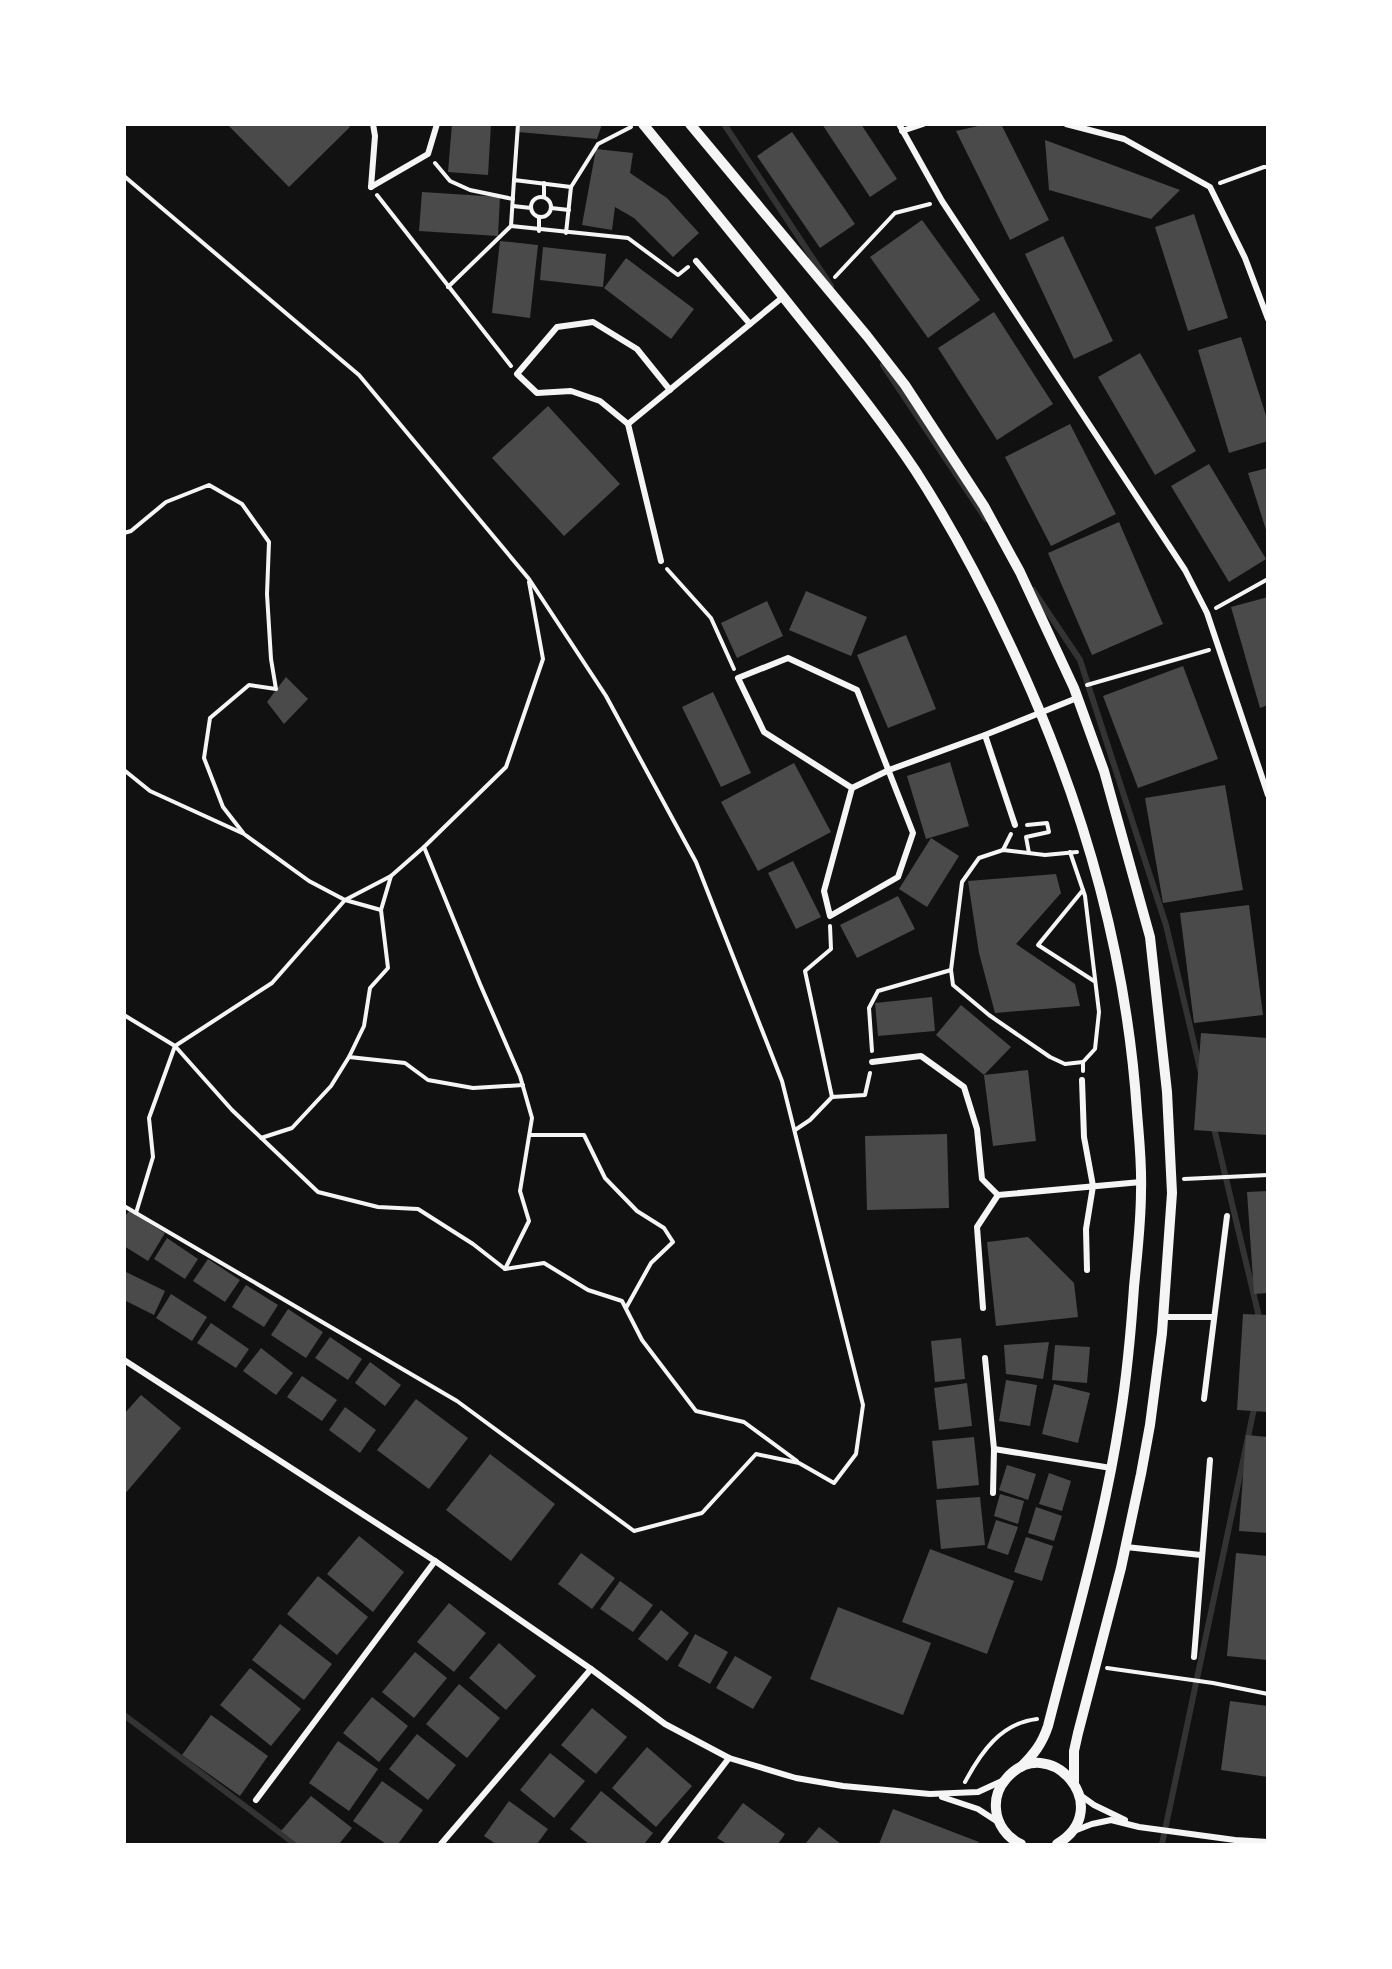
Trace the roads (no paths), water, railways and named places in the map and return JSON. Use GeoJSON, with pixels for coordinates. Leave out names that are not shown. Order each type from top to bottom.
{"type":"FeatureCollection","features":[{"type":"Feature","properties":{"kind":"street"},"geometry":{"type":"LineString","coordinates":[[373,124],[375,136],[371,187],[428,154],[437,124]]}},
{"type":"Feature","properties":{"kind":"street"},"geometry":{"type":"LineString","coordinates":[[124,1360],[435,1561],[665,1724],[729,1758],[796,1778],[843,1786],[930,1794],[959,1794],[978,1792],[1005,1780],[1036,1752],[1043,1741],[1083,1594],[1111,1468],[1120,1420],[1131,1330],[1141,1182],[1128,1014],[1114,940],[1090,850],[1067,779],[1041,712],[986,594],[915,470],[834,360],[643,124]]}},
{"type":"Feature","properties":{"kind":"street"},"geometry":{"type":"LineString","coordinates":[[690,124],[904,385],[978,496],[1020,572],[1075,693],[1104,771],[1150,937],[1166,1080],[1172,1179],[1163,1317],[1150,1425],[1126,1547],[1074,1751],[1074,1782]]}},
{"type":"Feature","properties":{"kind":"street"},"geometry":{"type":"LineString","coordinates":[[923,124],[901,128],[942,201],[1185,570],[1207,613],[1268,795]]}},
{"type":"Feature","properties":{"kind":"street"},"geometry":{"type":"LineString","coordinates":[[1066,124],[1124,140],[1210,187],[1245,258],[1268,319]]}},
{"type":"Feature","properties":{"kind":"street"},"geometry":{"type":"LineString","coordinates":[[696,261],[750,324]]}},
{"type":"Feature","properties":{"kind":"street"},"geometry":{"type":"LineString","coordinates":[[628,424],[783,297]]}},
{"type":"Feature","properties":{"kind":"street"},"geometry":{"type":"LineString","coordinates":[[661,561],[628,424],[600,401],[571,391],[537,393],[517,374],[556,327],[593,322],[637,349],[670,390]]}},
{"type":"Feature","properties":{"kind":"street"},"geometry":{"type":"LineString","coordinates":[[852,788],[764,732],[738,678],[788,658],[857,690],[889,770],[913,832],[898,877],[830,916],[824,891],[852,788],[889,770],[1041,712],[1075,693]]}},
{"type":"Feature","properties":{"kind":"street"},"geometry":{"type":"LineString","coordinates":[[985,735],[1015,825]]}},
{"type":"Feature","properties":{"kind":"street"},"geometry":{"type":"LineString","coordinates":[[872,1062],[921,1056],[964,1087],[977,1129],[982,1179],[998,1195]]}},
{"type":"Feature","properties":{"kind":"street"},"geometry":{"type":"LineString","coordinates":[[1082,1080],[1084,1137],[1093,1186],[1086,1229],[1087,1270]]}},
{"type":"Feature","properties":{"kind":"street"},"geometry":{"type":"LineString","coordinates":[[998,1195],[1141,1182]]}},
{"type":"Feature","properties":{"kind":"street"},"geometry":{"type":"LineString","coordinates":[[983,1308],[977,1227],[998,1195]]}},
{"type":"Feature","properties":{"kind":"street"},"geometry":{"type":"LineString","coordinates":[[1204,1399],[1227,1216]]}},
{"type":"Feature","properties":{"kind":"street"},"geometry":{"type":"LineString","coordinates":[[1163,1317],[1213,1317]]}},
{"type":"Feature","properties":{"kind":"street"},"geometry":{"type":"LineString","coordinates":[[985,1358],[994,1449],[993,1493]]}},
{"type":"Feature","properties":{"kind":"street"},"geometry":{"type":"LineString","coordinates":[[994,1449],[1111,1468]]}},
{"type":"Feature","properties":{"kind":"street"},"geometry":{"type":"LineString","coordinates":[[1194,1657],[1210,1460]]}},
{"type":"Feature","properties":{"kind":"street"},"geometry":{"type":"LineString","coordinates":[[1126,1547],[1201,1556]]}},
{"type":"Feature","properties":{"kind":"street"},"geometry":{"type":"LineString","coordinates":[[256,1800],[435,1561]]}},
{"type":"Feature","properties":{"kind":"street"},"geometry":{"type":"LineString","coordinates":[[441,1845],[591,1670]]}},
{"type":"Feature","properties":{"kind":"street"},"geometry":{"type":"LineString","coordinates":[[663,1845],[729,1758]]}},
{"type":"Feature","properties":{"kind":"street"},"geometry":{"type":"LineString","coordinates":[[1021,1767],[1034,1764],[1052,1766],[1064,1772],[1074,1782],[1080,1795],[1081,1809],[1073,1832]]}},
{"type":"Feature","properties":{"kind":"street"},"geometry":{"type":"LineString","coordinates":[[1005,1780],[997,1796],[996,1809],[999,1822],[1006,1839],[1021,1845]]}},
{"type":"Feature","properties":{"kind":"street"},"geometry":{"type":"LineString","coordinates":[[930,1794],[978,1809],[999,1822]]}},
{"type":"Feature","properties":{"kind":"street"},"geometry":{"type":"LineString","coordinates":[[1080,1795],[1094,1805],[1139,1827]]}},
{"type":"Feature","properties":{"kind":"street"},"geometry":{"type":"LineString","coordinates":[[1057,1845],[1073,1832],[1092,1824],[1112,1820],[1139,1827],[1268,1842]]}},
{"type":"Feature","properties":{"kind":"street"},"geometry":{"type":"LineString","coordinates":[[1212,1845],[1215,1837]]}},
{"type":"Feature","properties":{"kind":"waterway"},"geometry":{"type":"LineString","coordinates":[[724,124],[831,286]]}},
{"type":"Feature","properties":{"kind":"waterway"},"geometry":{"type":"LineString","coordinates":[[883,365],[986,519]]}},
{"type":"Feature","properties":{"kind":"waterway"},"geometry":{"type":"LineString","coordinates":[[1033,590],[1080,660],[1166,925],[1201,1073]]}},
{"type":"Feature","properties":{"kind":"waterway"},"geometry":{"type":"LineString","coordinates":[[1213,1124],[1260,1321]]}},
{"type":"Feature","properties":{"kind":"waterway"},"geometry":{"type":"LineString","coordinates":[[1162,1844],[1255,1404]]}},
{"type":"Feature","properties":{"kind":"waterway"},"geometry":{"type":"LineString","coordinates":[[124,1715],[295,1844]]}}]}
